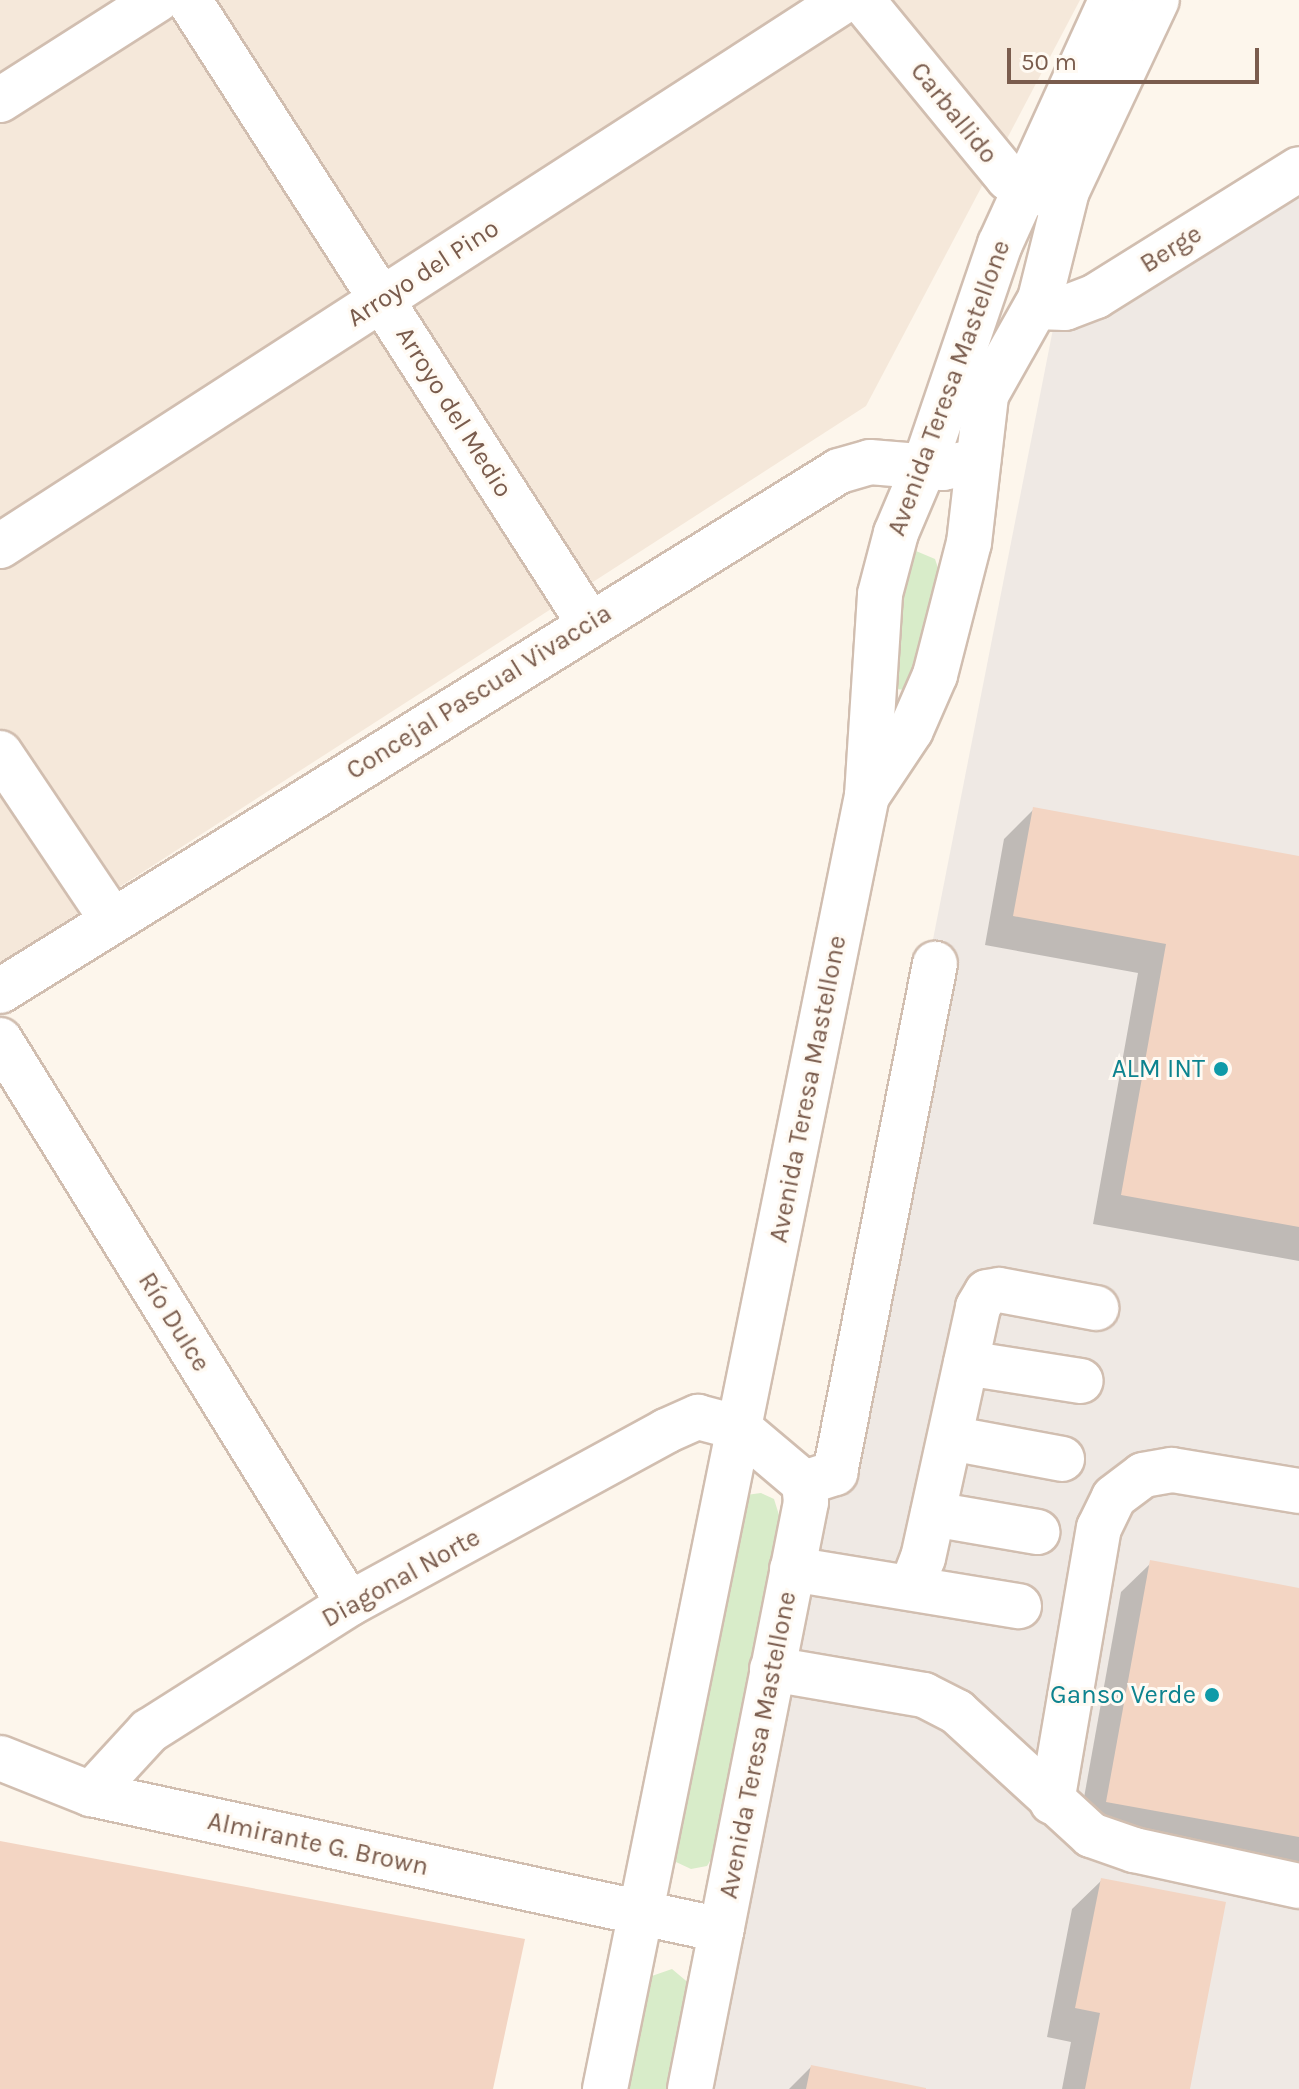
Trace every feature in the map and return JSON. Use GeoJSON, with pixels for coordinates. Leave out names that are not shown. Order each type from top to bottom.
{"type":"FeatureCollection","features":[{"type":"Feature","properties":{"kind":"street"},"geometry":{"type":"LineString","coordinates":[[0,100],[157,0]]}},
{"type":"Feature","properties":{"kind":"street","name":"Arroyo del Medio"},"geometry":{"type":"LineString","coordinates":[[189,0],[589,623]]}},
{"type":"Feature","properties":{"kind":"street","name":"Arroyo del Pino"},"geometry":{"type":"LineString","coordinates":[[0,546],[845,0]]}},
{"type":"Feature","properties":{"kind":"street","name":"Carballido"},"geometry":{"type":"LineString","coordinates":[[862,0],[990,157],[1022,189]]}},
{"type":"Feature","properties":{"kind":"street","name":"Avenida Teresa Mastellone"},"geometry":{"type":"LineString","coordinates":[[605,2089],[867,796],[880,594],[909,494],[924,467],[1022,189],[1111,0]]}},
{"type":"Feature","properties":{"kind":"street","name":"Avenida Teresa Mastellone"},"geometry":{"type":"LineString","coordinates":[[867,796],[911,730],[935,675],[969,543],[986,395],[1036,307],[1064,200],[1157,0]]}},
{"type":"Feature","properties":{"kind":"street","name":"Berge"},"geometry":{"type":"LineString","coordinates":[[1036,307],[1065,308],[1096,296],[1299,169]]}},
{"type":"Feature","properties":{"kind":"street"},"geometry":{"type":"LineString","coordinates":[[1022,189],[1064,200]]}},
{"type":"Feature","properties":{"kind":"street","name":"Concejal Pascual Vivaccia"},"geometry":{"type":"LineString","coordinates":[[0,991],[589,623],[839,471],[870,462],[924,467],[978,461]]}},
{"type":"Feature","properties":{"kind":"street"},"geometry":{"type":"LineString","coordinates":[[0,753],[113,921]]}},
{"type":"Feature","properties":{"kind":"street"},"geometry":{"type":"LineString","coordinates":[[739,1428],[804,1483],[835,1473],[935,964]]}},
{"type":"Feature","properties":{"kind":"street","name":"Río Dulce"},"geometry":{"type":"LineString","coordinates":[[0,1040],[349,1604]]}},
{"type":"Feature","properties":{"kind":"street"},"geometry":{"type":"LineString","coordinates":[[912,1586],[933,1514],[978,1307],[987,1292],[999,1290],[1096,1308]]}},
{"type":"Feature","properties":{"kind":"street"},"geometry":{"type":"LineString","coordinates":[[966,1363],[1081,1381]]}},
{"type":"Feature","properties":{"kind":"street","name":"Diagonal Norte"},"geometry":{"type":"LineString","coordinates":[[91,1794],[149,1731],[349,1604],[666,1431],[698,1417],[739,1428]]}},
{"type":"Feature","properties":{"kind":"street"},"geometry":{"type":"LineString","coordinates":[[950,1438],[1062,1459]]}},
{"type":"Feature","properties":{"kind":"street"},"geometry":{"type":"LineString","coordinates":[[1052,1802],[1099,1528],[1114,1497],[1143,1475],[1172,1470],[1299,1491]]}},
{"type":"Feature","properties":{"kind":"street","name":"Avenida Teresa Mastellone"},"geometry":{"type":"LineString","coordinates":[[690,2089],[806,1502],[804,1483]]}},
{"type":"Feature","properties":{"kind":"street"},"geometry":{"type":"LineString","coordinates":[[933,1514],[1037,1532]]}},
{"type":"Feature","properties":{"kind":"street"},"geometry":{"type":"LineString","coordinates":[[792,1569],[912,1586],[1019,1606]]}},
{"type":"Feature","properties":{"kind":"street"},"geometry":{"type":"LineString","coordinates":[[772,1669],[924,1695],[957,1712],[1091,1835],[1134,1850],[1299,1886]]}},
{"type":"Feature","properties":{"kind":"street","name":"Almirante G. Brown"},"geometry":{"type":"LineString","coordinates":[[0,1758],[91,1794],[721,1930]]}},
{"type":"Feature","properties":{"kind":"shaded area"},"geometry":{"type":"Polygon","coordinates":[[[0,0],[1080,0],[866,406],[0,964],[0,0]]]}},
{"type":"Feature","properties":{"kind":"shaded area"},"geometry":{"type":"Polygon","coordinates":[[[1299,178],[1299,2089],[707,2089],[1053,329],[1299,178]]]}},
{"type":"Feature","properties":{"kind":"green space"},"geometry":{"type":"Polygon","coordinates":[[[916,551],[935,559],[939,571],[917,680],[906,690],[896,689],[902,564],[916,551]]]}},
{"type":"Feature","properties":{"kind":"green space"},"geometry":{"type":"Polygon","coordinates":[[[761,1493],[774,1499],[779,1515],[715,1853],[707,1866],[691,1869],[676,1862],[672,1844],[746,1495],[761,1493]]]}},
{"type":"Feature","properties":{"kind":"green space"},"geometry":{"type":"Polygon","coordinates":[[[672,1969],[691,1985],[674,2089],[623,2089],[649,1977],[672,1969]]]}},
{"type":"Feature","properties":{"kind":"building","name":"ALM INT"},"geometry":{"type":"Polygon","coordinates":[[[1033,807],[1299,856],[1299,1227],[1121,1195],[1166,944],[1013,916],[1033,807]]]}},
{"type":"Feature","properties":{"kind":"building","name":"Ganso Verde"},"geometry":{"type":"Polygon","coordinates":[[[1150,1560],[1299,1588],[1299,1837],[1106,1802],[1150,1560]]]}},
{"type":"Feature","properties":{"kind":"building"},"geometry":{"type":"Polygon","coordinates":[[[0,1841],[525,1939],[493,2089],[0,2089],[0,1841]]]}},
{"type":"Feature","properties":{"kind":"building"},"geometry":{"type":"Polygon","coordinates":[[[1101,1878],[1226,1902],[1190,2089],[1085,2089],[1100,2013],[1075,2008],[1101,1878]]]}},
{"type":"Feature","properties":{"kind":"building"},"geometry":{"type":"Polygon","coordinates":[[[811,2065],[926,2088],[926,2089],[806,2089],[811,2065]]]}},
{"type":"Feature","properties":{"kind":"place","name":"ALM INT"},"geometry":{"type":"Point","coordinates":[1221,1069]}},
{"type":"Feature","properties":{"kind":"place","name":"Ganso Verde"},"geometry":{"type":"Point","coordinates":[1212,1695]}}]}
